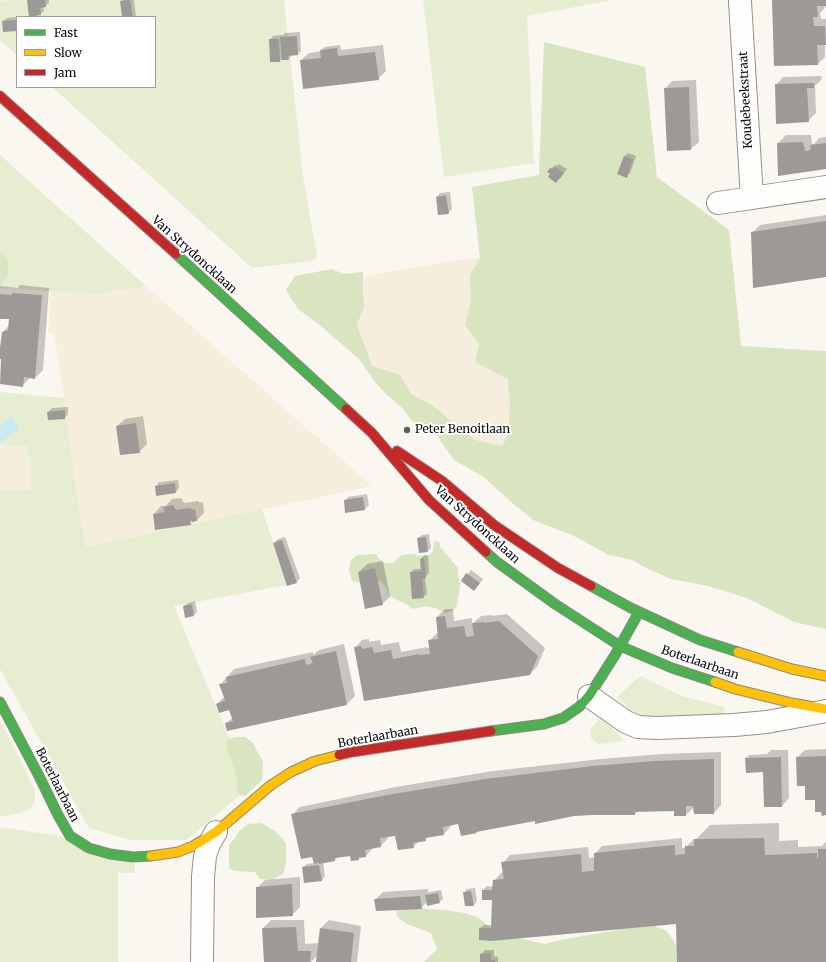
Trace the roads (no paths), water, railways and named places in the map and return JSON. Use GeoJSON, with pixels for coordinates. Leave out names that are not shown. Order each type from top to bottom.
{"type":"FeatureCollection","features":[{"type":"Feature","properties":{"kind":"main road","name":"Van Strydoncklaan"},"geometry":{"type":"LineString","coordinates":[[0,96],[224,297],[372,433],[429,500],[497,562],[555,604],[620,646]]}},
{"type":"Feature","properties":{"kind":"main road","name":"Van Strydoncklaan"},"geometry":{"type":"LineString","coordinates":[[372,433],[442,481],[500,529],[558,568],[639,612]]}},
{"type":"Feature","properties":{"kind":"main road"},"geometry":{"type":"LineString","coordinates":[[620,646],[639,612]]}},
{"type":"Feature","properties":{"kind":"main road","name":"Boterlaarbaan"},"geometry":{"type":"LineString","coordinates":[[639,612],[700,640],[792,669],[826,676]]}},
{"type":"Feature","properties":{"kind":"main road","name":"Boterlaarbaan"},"geometry":{"type":"LineString","coordinates":[[0,702],[39,776],[58,816],[70,836],[89,848],[110,854],[132,857],[154,856],[178,852],[193,846],[216,832],[276,782],[291,772],[315,761],[352,752],[544,724],[563,718],[579,707],[589,696],[601,679],[620,646],[672,668],[735,689],[792,704],[826,710]]}},
{"type":"Feature","properties":{"kind":"street","name":"Koudebeekstraat"},"geometry":{"type":"LineString","coordinates":[[740,2],[752,198]]}},
{"type":"Feature","properties":{"kind":"street"},"geometry":{"type":"LineString","coordinates":[[718,203],[826,188]]}},
{"type":"Feature","properties":{"kind":"street"},"geometry":{"type":"LineString","coordinates":[[589,696],[626,722],[638,726],[657,728],[767,722],[826,710]]}},
{"type":"Feature","properties":{"kind":"street"},"geometry":{"type":"LineString","coordinates":[[202,962],[203,877],[205,856],[209,844],[216,832]]}},
{"type":"Feature","properties":{"kind":"water"},"geometry":{"type":"Polygon","coordinates":[[[11,416],[20,428],[0,443],[0,425],[11,416]]]}},
{"type":"Feature","properties":{"kind":"place","name":"Peter Benoitlaan"},"geometry":{"type":"Point","coordinates":[407,430]}}]}
